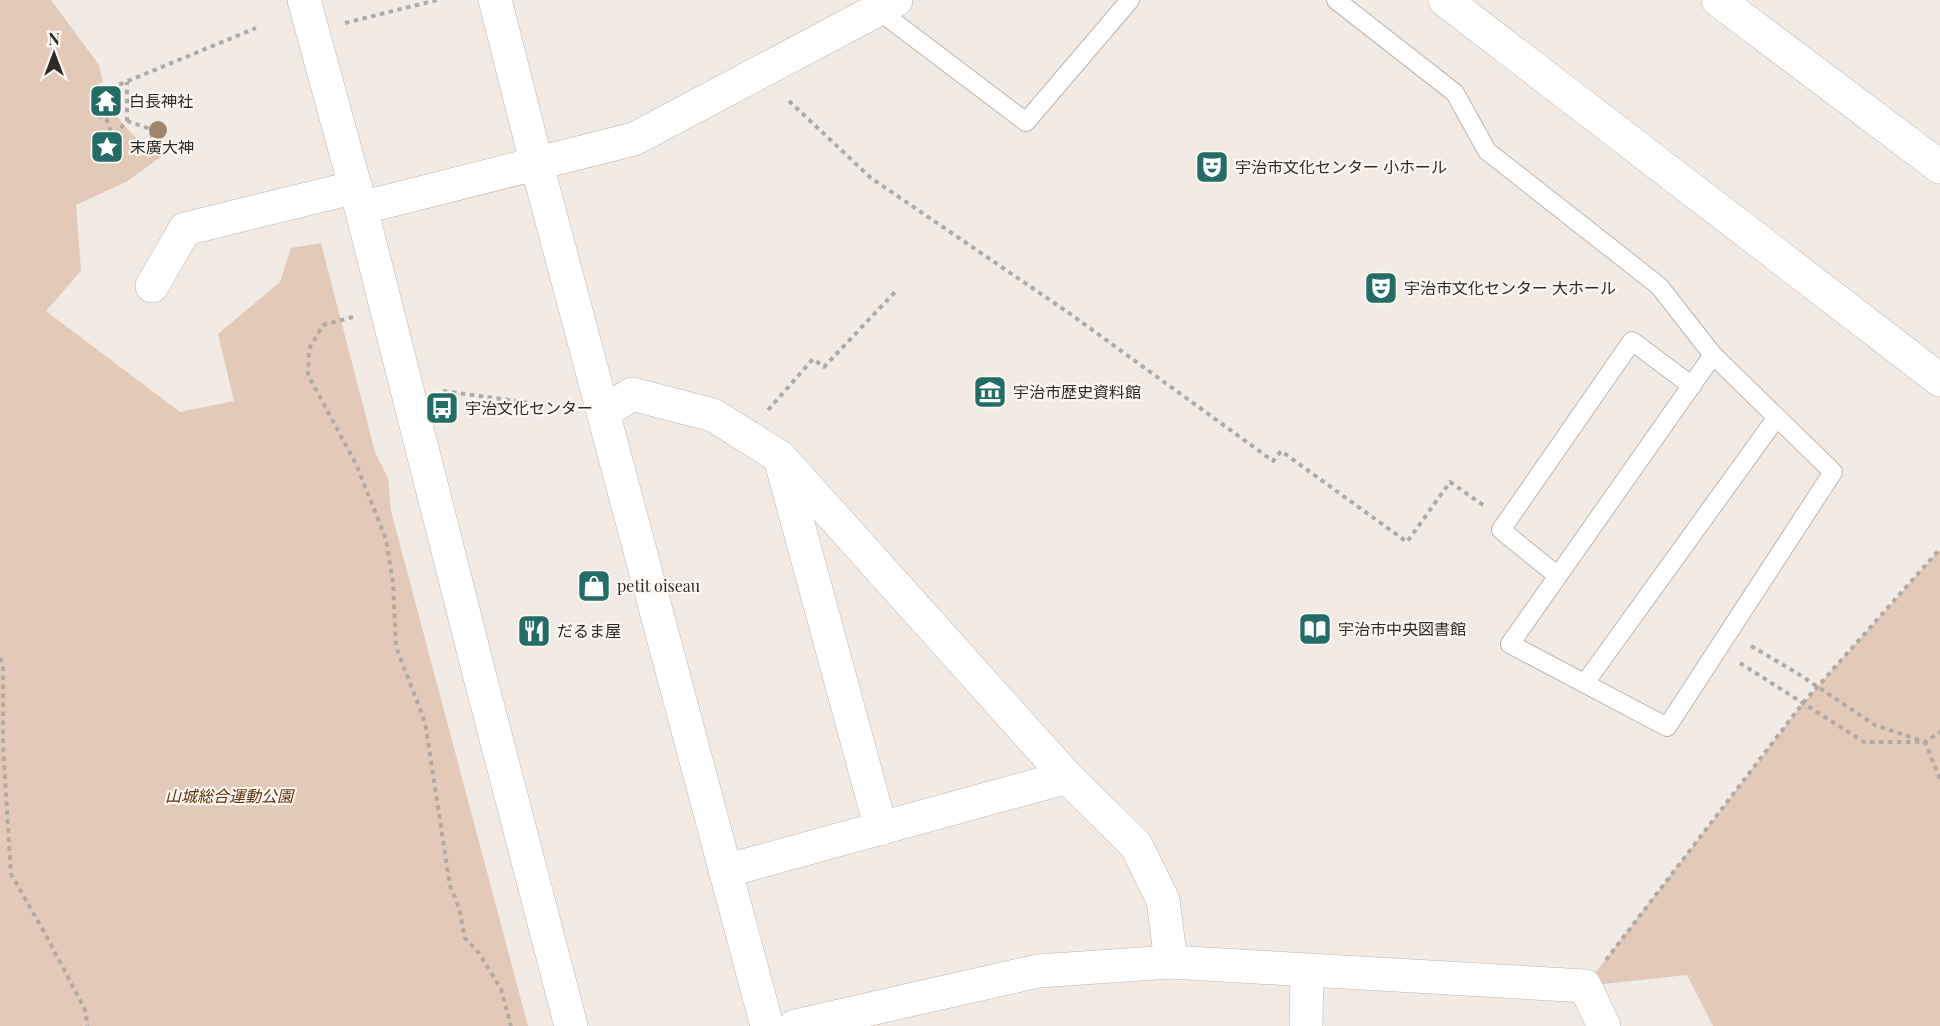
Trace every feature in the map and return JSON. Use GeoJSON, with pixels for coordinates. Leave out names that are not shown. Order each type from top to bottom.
{"type":"FeatureCollection","features":[{"type":"Feature","properties":{"kind":"street"},"geometry":{"type":"LineString","coordinates":[[304,0],[358,197],[571,1026]]}},
{"type":"Feature","properties":{"kind":"street"},"geometry":{"type":"LineString","coordinates":[[495,0],[766,1026]]}},
{"type":"Feature","properties":{"kind":"street"},"geometry":{"type":"LineString","coordinates":[[1445,0],[1940,380]]}},
{"type":"Feature","properties":{"kind":"street"},"geometry":{"type":"LineString","coordinates":[[1718,0],[1940,167]]}},
{"type":"Feature","properties":{"kind":"street"},"geometry":{"type":"LineString","coordinates":[[152,286],[185,229],[537,165],[634,139],[887,5]]}},
{"type":"Feature","properties":{"kind":"street"},"geometry":{"type":"LineString","coordinates":[[603,413],[632,394],[712,416],[780,458],[1067,777],[1136,845],[1163,900],[1171,962]]}},
{"type":"Feature","properties":{"kind":"street"},"geometry":{"type":"LineString","coordinates":[[780,458],[881,829]]}},
{"type":"Feature","properties":{"kind":"street"},"geometry":{"type":"LineString","coordinates":[[725,871],[1067,777]]}},
{"type":"Feature","properties":{"kind":"street"},"geometry":{"type":"LineString","coordinates":[[795,1026],[1038,971],[1171,962],[1585,986],[1604,1026]]}},
{"type":"Feature","properties":{"kind":"street"},"geometry":{"type":"LineString","coordinates":[[1306,1026],[1307,970]]}},
{"type":"Feature","properties":{"kind":"lane"},"geometry":{"type":"LineString","coordinates":[[887,5],[1026,123],[1130,0]]}},
{"type":"Feature","properties":{"kind":"lane"},"geometry":{"type":"LineString","coordinates":[[1336,0],[1455,93],[1487,151],[1659,286],[1713,355],[1833,472],[1666,727],[1510,644],[1713,355]]}},
{"type":"Feature","properties":{"kind":"lane"},"geometry":{"type":"LineString","coordinates":[[1558,576],[1501,530],[1632,341],[1692,386]]}},
{"type":"Feature","properties":{"kind":"lane"},"geometry":{"type":"LineString","coordinates":[[1585,683],[1776,417]]}},
{"type":"Feature","properties":{"kind":"path"},"geometry":{"type":"LineString","coordinates":[[312,32],[437,0]]}},
{"type":"Feature","properties":{"kind":"path"},"geometry":{"type":"LineString","coordinates":[[111,88],[256,28]]}},
{"type":"Feature","properties":{"kind":"path"},"geometry":{"type":"LineString","coordinates":[[106,118],[111,132],[109,141],[111,144],[127,121],[127,81]]}},
{"type":"Feature","properties":{"kind":"path"},"geometry":{"type":"LineString","coordinates":[[789,101],[871,178],[1069,313],[1273,461],[1281,451],[1407,542],[1450,482],[1494,513]]}},
{"type":"Feature","properties":{"kind":"path"},"geometry":{"type":"LineString","coordinates":[[106,118],[114,107]]}},
{"type":"Feature","properties":{"kind":"path"},"geometry":{"type":"LineString","coordinates":[[98,116],[106,118]]}},
{"type":"Feature","properties":{"kind":"path"},"geometry":{"type":"LineString","coordinates":[[127,121],[147,128],[153,137]]}},
{"type":"Feature","properties":{"kind":"path"},"geometry":{"type":"LineString","coordinates":[[763,416],[813,359],[824,367],[895,292]]}},
{"type":"Feature","properties":{"kind":"path"},"geometry":{"type":"LineString","coordinates":[[353,317],[323,325],[309,349],[308,375],[356,464],[386,539],[393,583],[396,646],[425,722],[450,886],[459,908],[465,938],[479,953],[501,989],[511,1026]]}},
{"type":"Feature","properties":{"kind":"path"},"geometry":{"type":"LineString","coordinates":[[435,390],[603,413]]}},
{"type":"Feature","properties":{"kind":"path"},"geometry":{"type":"LineString","coordinates":[[1585,986],[1803,703],[1940,549]]}},
{"type":"Feature","properties":{"kind":"path"},"geometry":{"type":"LineString","coordinates":[[1751,645],[1875,725],[1925,742],[1940,779]]}},
{"type":"Feature","properties":{"kind":"path"},"geometry":{"type":"LineString","coordinates":[[0,658],[3,666],[3,746],[11,874],[86,1012],[87,1026]]}},
{"type":"Feature","properties":{"kind":"path"},"geometry":{"type":"LineString","coordinates":[[1732,658],[1864,742],[1925,742],[1940,732]]}},
{"type":"Feature","properties":{"kind":"green space","name":"山城総合運動公園"},"geometry":{"type":"Polygon","coordinates":[[[0,0],[51,0],[99,65],[103,82],[97,85],[109,106],[133,134],[161,157],[126,182],[76,205],[81,271],[46,311],[180,412],[234,401],[218,334],[280,282],[291,248],[321,243],[375,452],[388,478],[391,511],[528,1026],[0,1026],[0,0]]]}},
{"type":"Feature","properties":{"kind":"green space"},"geometry":{"type":"Polygon","coordinates":[[[1940,549],[1940,1026],[1713,1026],[1687,975],[1585,986],[1803,703],[1940,549]]]}},
{"type":"Feature","properties":{"kind":"place","name":"白長神社"},"geometry":{"type":"Point","coordinates":[106,101]}},
{"type":"Feature","properties":{"kind":"place","name":"末廣大神"},"geometry":{"type":"Point","coordinates":[107,147]}},
{"type":"Feature","properties":{"kind":"place","name":"宇治市文化センター 小ホール"},"geometry":{"type":"Point","coordinates":[1212,167]}},
{"type":"Feature","properties":{"kind":"place","name":"宇治市文化センター 大ホール"},"geometry":{"type":"Point","coordinates":[1381,288]}},
{"type":"Feature","properties":{"kind":"place","name":"宇治市歴史資料館"},"geometry":{"type":"Point","coordinates":[990,392]}},
{"type":"Feature","properties":{"kind":"place","name":"宇治文化センター"},"geometry":{"type":"Point","coordinates":[442,408]}},
{"type":"Feature","properties":{"kind":"place","name":"petit oiseau"},"geometry":{"type":"Point","coordinates":[594,586]}},
{"type":"Feature","properties":{"kind":"place","name":"宇治市中央図書館"},"geometry":{"type":"Point","coordinates":[1315,629]}},
{"type":"Feature","properties":{"kind":"place","name":"だるま屋"},"geometry":{"type":"Point","coordinates":[534,631]}}]}
